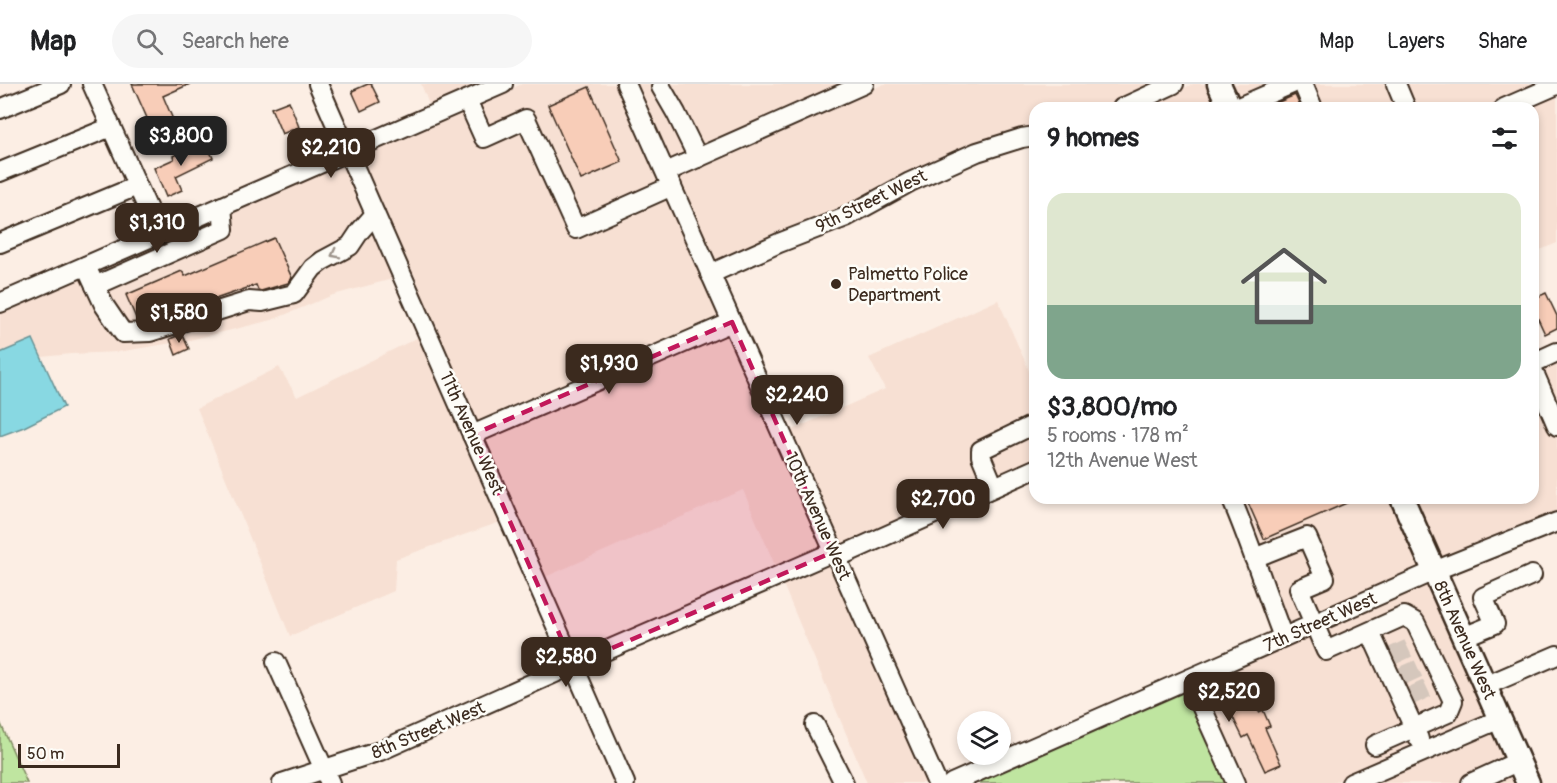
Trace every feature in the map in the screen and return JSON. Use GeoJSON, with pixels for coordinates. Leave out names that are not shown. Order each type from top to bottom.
{"type":"FeatureCollection","features":[{"type":"Feature","properties":{"kind":"main road"},"geometry":{"type":"LineString","coordinates":[[1219,84],[1227,102]]}},
{"type":"Feature","properties":{"kind":"main road","name":"8th Avenue West"},"geometry":{"type":"LineString","coordinates":[[1405,504],[1528,783]]}},
{"type":"Feature","properties":{"kind":"street"},"geometry":{"type":"LineString","coordinates":[[0,109],[61,84]]}},
{"type":"Feature","properties":{"kind":"street"},"geometry":{"type":"LineString","coordinates":[[92,84],[159,234]]}},
{"type":"Feature","properties":{"kind":"street","name":"11th Avenue West"},"geometry":{"type":"LineString","coordinates":[[318,84],[625,783]]}},
{"type":"Feature","properties":{"kind":"street"},"geometry":{"type":"LineString","coordinates":[[0,303],[503,84]]}},
{"type":"Feature","properties":{"kind":"street"},"geometry":{"type":"LineString","coordinates":[[467,100],[484,138],[526,119],[576,229],[669,179],[698,158],[864,84]]}},
{"type":"Feature","properties":{"kind":"street"},"geometry":{"type":"LineString","coordinates":[[1135,102],[1174,84]]}},
{"type":"Feature","properties":{"kind":"street"},"geometry":{"type":"LineString","coordinates":[[1250,102],[1292,84]]}},
{"type":"Feature","properties":{"kind":"street"},"geometry":{"type":"LineString","coordinates":[[1303,84],[1310,102]]}},
{"type":"Feature","properties":{"kind":"street"},"geometry":{"type":"LineString","coordinates":[[1396,84],[1404,102]]}},
{"type":"Feature","properties":{"kind":"street"},"geometry":{"type":"LineString","coordinates":[[1518,102],[1557,85]]}},
{"type":"Feature","properties":{"kind":"street"},"geometry":{"type":"LineString","coordinates":[[630,92],[661,86],[698,158]]}},
{"type":"Feature","properties":{"kind":"street","name":"10th Avenue West"},"geometry":{"type":"LineString","coordinates":[[630,92],[937,783]]}},
{"type":"Feature","properties":{"kind":"street"},"geometry":{"type":"LineString","coordinates":[[0,172],[111,127]]}},
{"type":"Feature","properties":{"kind":"street","name":"9th Street West"},"geometry":{"type":"LineString","coordinates":[[710,274],[779,243],[846,217],[910,182],[957,161],[1004,143],[1029,137]]}},
{"type":"Feature","properties":{"kind":"street"},"geometry":{"type":"LineString","coordinates":[[0,243],[138,186]]}},
{"type":"Feature","properties":{"kind":"street"},"geometry":{"type":"LineString","coordinates":[[95,286],[224,229],[222,206]]}},
{"type":"Feature","properties":{"kind":"street"},"geometry":{"type":"LineString","coordinates":[[86,266],[104,306],[123,333],[150,332],[249,301],[262,302],[294,294],[313,268],[350,246],[375,214]]}},
{"type":"Feature","properties":{"kind":"street"},"geometry":{"type":"LineString","coordinates":[[472,435],[732,322]]}},
{"type":"Feature","properties":{"kind":"street"},"geometry":{"type":"LineString","coordinates":[[1539,360],[1557,352]]}},
{"type":"Feature","properties":{"kind":"street"},"geometry":{"type":"LineString","coordinates":[[1539,384],[1557,426]]}},
{"type":"Feature","properties":{"kind":"street"},"geometry":{"type":"LineString","coordinates":[[994,487],[981,456],[981,450],[1029,427]]}},
{"type":"Feature","properties":{"kind":"street","name":"8th Street West"},"geometry":{"type":"LineString","coordinates":[[282,783],[327,777],[573,665],[1029,472]]}},
{"type":"Feature","properties":{"kind":"street"},"geometry":{"type":"LineString","coordinates":[[1233,504],[1284,637]]}},
{"type":"Feature","properties":{"kind":"street","name":"7th Street West"},"geometry":{"type":"LineString","coordinates":[[952,783],[1313,624],[1557,522]]}},
{"type":"Feature","properties":{"kind":"street"},"geometry":{"type":"LineString","coordinates":[[1254,558],[1306,537],[1325,578],[1299,589],[1326,651],[1404,616],[1415,622],[1428,664],[1430,687]]}},
{"type":"Feature","properties":{"kind":"street"},"geometry":{"type":"LineString","coordinates":[[1463,636],[1496,624],[1483,597],[1532,575]]}},
{"type":"Feature","properties":{"kind":"street"},"geometry":{"type":"LineString","coordinates":[[1370,632],[1397,678],[1411,696]]}},
{"type":"Feature","properties":{"kind":"street"},"geometry":{"type":"LineString","coordinates":[[1375,745],[1448,713],[1453,701],[1428,664],[1412,647]]}},
{"type":"Feature","properties":{"kind":"street"},"geometry":{"type":"LineString","coordinates":[[1485,686],[1557,655]]}},
{"type":"Feature","properties":{"kind":"street"},"geometry":{"type":"LineString","coordinates":[[1392,656],[1414,728],[1425,751]]}},
{"type":"Feature","properties":{"kind":"street"},"geometry":{"type":"LineString","coordinates":[[276,662],[327,777]]}},
{"type":"Feature","properties":{"kind":"street"},"geometry":{"type":"LineString","coordinates":[[1189,679],[1236,783]]}},
{"type":"Feature","properties":{"kind":"street"},"geometry":{"type":"LineString","coordinates":[[1352,783],[1381,777],[1425,751],[1500,719]]}},
{"type":"Feature","properties":{"kind":"street"},"geometry":{"type":"LineString","coordinates":[[815,725],[844,783]]}},
{"type":"Feature","properties":{"kind":"street"},"geometry":{"type":"LineString","coordinates":[[1471,783],[1519,761]]}},
{"type":"Feature","properties":{"kind":"highlighted area"},"geometry":{"type":"Polygon","coordinates":[[[732,322],[833,552],[573,665],[472,435],[732,322]]]}},
{"type":"Feature","properties":{"kind":"shaded area"},"geometry":{"type":"Polygon","coordinates":[[[421,84],[483,84],[430,107],[421,84]]]}},
{"type":"Feature","properties":{"kind":"shaded area"},"geometry":{"type":"Polygon","coordinates":[[[522,84],[618,84],[722,318],[476,424],[445,355],[414,274],[410,275],[357,156],[522,84]]]}},
{"type":"Feature","properties":{"kind":"shaded area"},"geometry":{"type":"Polygon","coordinates":[[[634,84],[845,84],[669,162],[634,84]]]}},
{"type":"Feature","properties":{"kind":"shaded area"},"geometry":{"type":"Polygon","coordinates":[[[884,84],[1155,84],[1116,102],[1029,102],[1029,131],[714,264],[676,176],[884,84]]]}},
{"type":"Feature","properties":{"kind":"shaded area"},"geometry":{"type":"Polygon","coordinates":[[[1193,84],[1211,84],[1219,102],[1154,102],[1193,84]]]}},
{"type":"Feature","properties":{"kind":"shaded area"},"geometry":{"type":"Polygon","coordinates":[[[1227,84],[1388,84],[1396,102],[1234,102],[1227,84]]]}},
{"type":"Feature","properties":{"kind":"shaded area"},"geometry":{"type":"Polygon","coordinates":[[[1403,84],[1539,84],[1498,102],[1411,102],[1403,84]]]}},
{"type":"Feature","properties":{"kind":"shaded area"},"geometry":{"type":"Polygon","coordinates":[[[1557,93],[1557,243],[1539,250],[1539,102],[1537,102],[1557,93]]]}},
{"type":"Feature","properties":{"kind":"shaded area"},"geometry":{"type":"Polygon","coordinates":[[[345,162],[396,278],[333,295],[272,320],[190,340],[118,352],[42,357],[32,339],[0,353],[0,312],[345,162]]]}},
{"type":"Feature","properties":{"kind":"shaded area"},"geometry":{"type":"Polygon","coordinates":[[[998,300],[1029,370],[1029,463],[839,548],[785,433],[885,389],[869,358],[998,300]]]}},
{"type":"Feature","properties":{"kind":"shaded area"},"geometry":{"type":"Polygon","coordinates":[[[728,332],[824,547],[776,568],[743,490],[543,578],[482,439],[728,332]]]}},
{"type":"Feature","properties":{"kind":"shaded area"},"geometry":{"type":"Polygon","coordinates":[[[421,336],[503,521],[396,559],[394,591],[290,636],[197,408],[279,367],[297,397],[421,336]]]}},
{"type":"Feature","properties":{"kind":"shaded area"},"geometry":{"type":"Polygon","coordinates":[[[1557,361],[1557,514],[1438,562],[1413,504],[1539,504],[1539,368],[1557,361]]]}},
{"type":"Feature","properties":{"kind":"shaded area"},"geometry":{"type":"Polygon","coordinates":[[[1241,504],[1397,504],[1425,567],[1287,627],[1241,504]]]}},
{"type":"Feature","properties":{"kind":"shaded area"},"geometry":{"type":"Polygon","coordinates":[[[830,562],[929,783],[867,783],[782,582],[830,562]]]}},
{"type":"Feature","properties":{"kind":"shaded area"},"geometry":{"type":"Polygon","coordinates":[[[1431,582],[1490,714],[1332,783],[1244,783],[1199,683],[1431,582]]]}},
{"type":"Feature","properties":{"kind":"shaded area"},"geometry":{"type":"Polygon","coordinates":[[[1496,729],[1520,783],[1371,783],[1496,729]]]}},
{"type":"Feature","properties":{"kind":"green space"},"geometry":{"type":"Polygon","coordinates":[[[1187,684],[1230,783],[972,783],[1187,684]]]}},
{"type":"Feature","properties":{"kind":"green space"},"geometry":{"type":"Polygon","coordinates":[[[0,722],[27,783],[0,783],[0,722]]]}},
{"type":"Feature","properties":{"kind":"water"},"geometry":{"type":"Polygon","coordinates":[[[33,339],[64,407],[0,436],[0,353],[33,339]]]}},
{"type":"Feature","properties":{"kind":"building"},"geometry":{"type":"Polygon","coordinates":[[[132,84],[190,84],[163,96],[177,129],[151,140],[142,120],[147,118],[132,84]]]}},
{"type":"Feature","properties":{"kind":"building"},"geometry":{"type":"Polygon","coordinates":[[[371,84],[380,102],[361,111],[352,91],[371,84]]]}},
{"type":"Feature","properties":{"kind":"building"},"geometry":{"type":"Polygon","coordinates":[[[589,87],[622,162],[581,180],[548,105],[589,87]]]}},
{"type":"Feature","properties":{"kind":"building"},"geometry":{"type":"Polygon","coordinates":[[[1295,95],[1298,102],[1279,102],[1295,95]]]}},
{"type":"Feature","properties":{"kind":"building"},"geometry":{"type":"Polygon","coordinates":[[[289,101],[299,127],[282,134],[271,108],[289,101]]]}},
{"type":"Feature","properties":{"kind":"building"},"geometry":{"type":"Polygon","coordinates":[[[205,141],[213,158],[176,176],[182,190],[166,197],[154,168],[205,141]]]}},
{"type":"Feature","properties":{"kind":"building"},"geometry":{"type":"Polygon","coordinates":[[[274,238],[292,278],[288,283],[261,291],[256,285],[192,307],[187,296],[136,318],[126,295],[182,271],[185,276],[274,238]]]}},
{"type":"Feature","properties":{"kind":"building"},"geometry":{"type":"Polygon","coordinates":[[[1546,293],[1557,316],[1557,328],[1545,334],[1539,321],[1539,296],[1546,293]]]}},
{"type":"Feature","properties":{"kind":"building"},"geometry":{"type":"Polygon","coordinates":[[[182,334],[189,349],[176,355],[170,339],[182,334]]]}},
{"type":"Feature","properties":{"kind":"building"},"geometry":{"type":"Polygon","coordinates":[[[1249,504],[1344,504],[1264,539],[1249,504]]]}},
{"type":"Feature","properties":{"kind":"building"},"geometry":{"type":"Polygon","coordinates":[[[1242,690],[1250,708],[1256,706],[1259,712],[1263,710],[1270,726],[1265,728],[1281,764],[1265,771],[1248,735],[1243,738],[1224,699],[1242,690]]]}},
{"type":"Feature","properties":{"kind":"tunnel"},"geometry":{"type":"LineString","coordinates":[[1392,656],[1411,647]]}},
{"type":"Feature","properties":{"kind":"tunnel"},"geometry":{"type":"LineString","coordinates":[[1402,676],[1422,667]]}},
{"type":"Feature","properties":{"kind":"tunnel"},"geometry":{"type":"LineString","coordinates":[[1411,696],[1430,687]]}},
{"type":"Feature","properties":{"kind":"place","name":"Palmetto Police Department"},"geometry":{"type":"Point","coordinates":[836,284]}}]}
